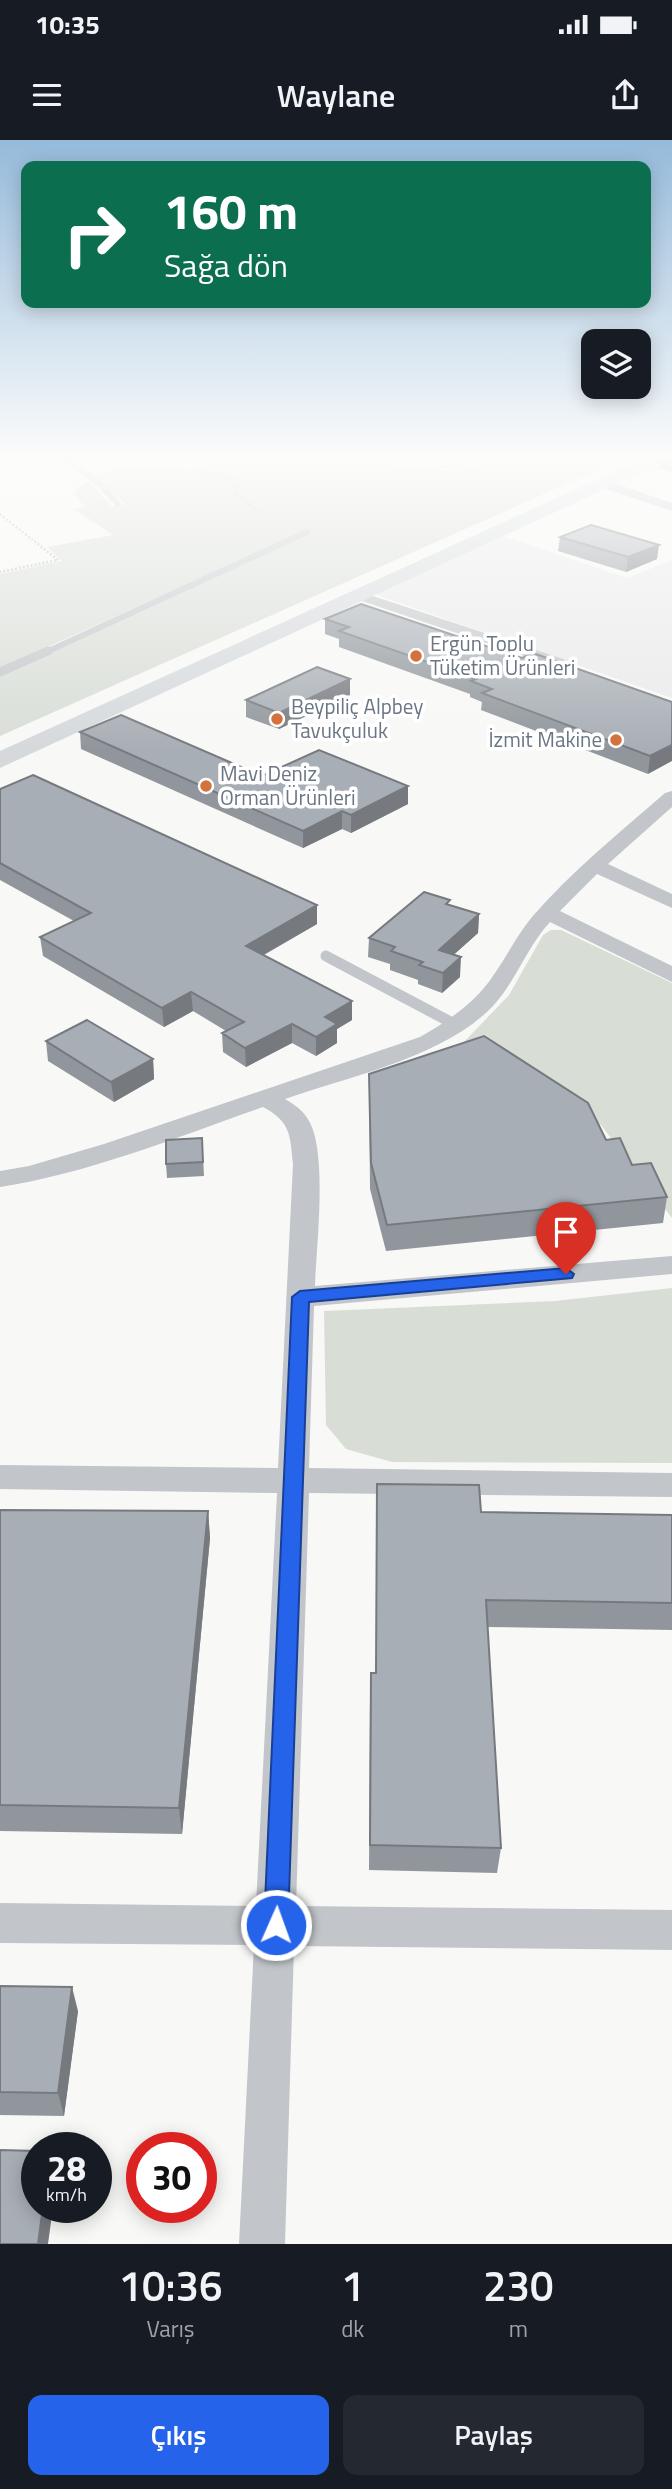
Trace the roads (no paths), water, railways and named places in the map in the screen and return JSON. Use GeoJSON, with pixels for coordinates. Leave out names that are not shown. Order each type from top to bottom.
{"type":"FeatureCollection","features":[{"type":"Feature","properties":{"kind":"main road"},"geometry":{"type":"LineString","coordinates":[[0,750],[429,554]]}},
{"type":"Feature","properties":{"kind":"main road"},"geometry":{"type":"LineString","coordinates":[[0,760],[444,554]]}},
{"type":"Feature","properties":{"kind":"street"},"geometry":{"type":"LineString","coordinates":[[355,594],[587,673]]}},
{"type":"Feature","properties":{"kind":"street"},"geometry":{"type":"LineString","coordinates":[[0,1179],[31,1174],[102,1153],[428,1042],[457,1026],[497,988],[538,924],[593,865],[672,797]]}},
{"type":"Feature","properties":{"kind":"street"},"geometry":{"type":"LineString","coordinates":[[593,865],[672,902]]}},
{"type":"Feature","properties":{"kind":"street"},"geometry":{"type":"LineString","coordinates":[[548,913],[672,975]]}},
{"type":"Feature","properties":{"kind":"street"},"geometry":{"type":"LineString","coordinates":[[262,2244],[306,1164],[299,1122],[290,1111],[263,1097]]}},
{"type":"Feature","properties":{"kind":"street"},"geometry":{"type":"LineString","coordinates":[[300,1297],[672,1265]]}},
{"type":"Feature","properties":{"kind":"street"},"geometry":{"type":"LineString","coordinates":[[0,1477],[672,1485]]}},
{"type":"Feature","properties":{"kind":"street"},"geometry":{"type":"LineString","coordinates":[[0,1923],[672,1930]]}},
{"type":"Feature","properties":{"kind":"lane"},"geometry":{"type":"LineString","coordinates":[[0,672],[259,554]]}},
{"type":"Feature","properties":{"kind":"lane"},"geometry":{"type":"LineString","coordinates":[[327,956],[457,1026]]}},
{"type":"Feature","properties":{"kind":"place","name":"Ergün Toplu Tüketim Ürünleri"},"geometry":{"type":"Point","coordinates":[416,656]}},
{"type":"Feature","properties":{"kind":"place","name":"Beypiliç Alpbey Tavukçuluk"},"geometry":{"type":"Point","coordinates":[277,719]}},
{"type":"Feature","properties":{"kind":"place","name":"İzmit Makine"},"geometry":{"type":"Point","coordinates":[616,740]}},
{"type":"Feature","properties":{"kind":"place","name":"Mavi Deniz Orman Ürünleri"},"geometry":{"type":"Point","coordinates":[206,786]}}]}
